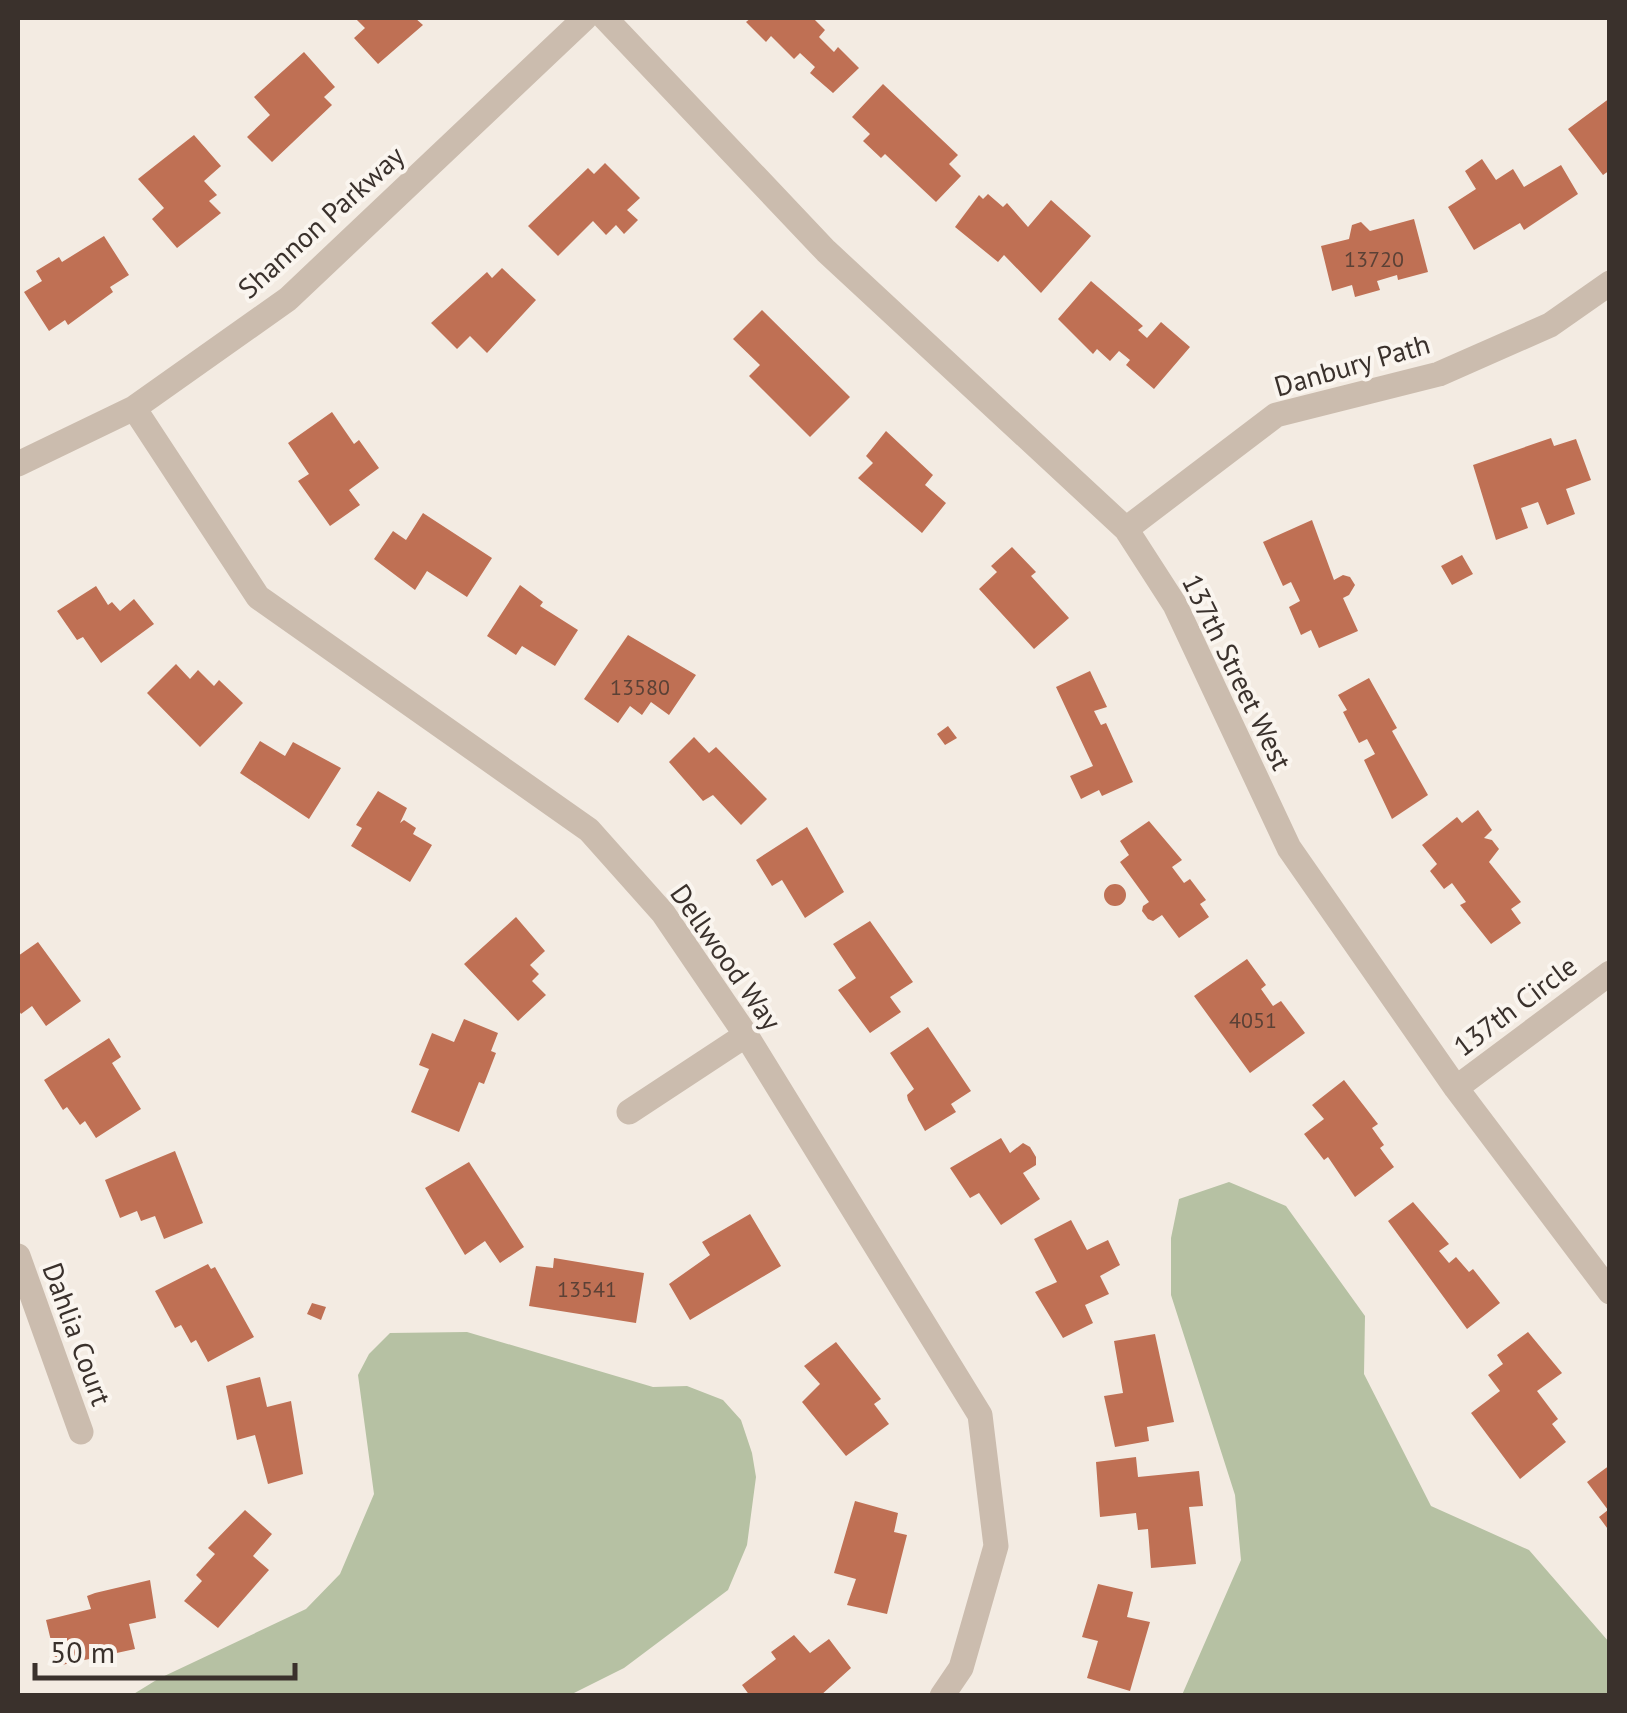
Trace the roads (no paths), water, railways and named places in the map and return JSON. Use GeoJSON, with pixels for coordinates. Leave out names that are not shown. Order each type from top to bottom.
{"type":"FeatureCollection","features":[{"type":"Feature","properties":{"kind":"street","name":"Shannon Parkway"},"geometry":{"type":"LineString","coordinates":[[18,464],[134,408],[288,299],[585,18]]}},
{"type":"Feature","properties":{"kind":"street","name":"137th Street West"},"geometry":{"type":"LineString","coordinates":[[605,18],[826,251],[1126,529],[1175,605],[1289,848],[1456,1088],[1610,1292]]}},
{"type":"Feature","properties":{"kind":"street","name":"Danbury Path"},"geometry":{"type":"LineString","coordinates":[[1126,529],[1276,416],[1439,374],[1550,325],[1610,283]]}},
{"type":"Feature","properties":{"kind":"street","name":"Dellwood Way"},"geometry":{"type":"LineString","coordinates":[[134,408],[258,597],[590,830],[663,913],[746,1035],[980,1415],[996,1546],[961,1668],[942,1696]]}},
{"type":"Feature","properties":{"kind":"street","name":"137th Circle"},"geometry":{"type":"LineString","coordinates":[[1456,1088],[1610,973]]}},
{"type":"Feature","properties":{"kind":"street"},"geometry":{"type":"LineString","coordinates":[[629,1112],[746,1035]]}},
{"type":"Feature","properties":{"kind":"street","name":"Dahlia Court"},"geometry":{"type":"LineString","coordinates":[[18,1256],[80,1432]]}}]}
